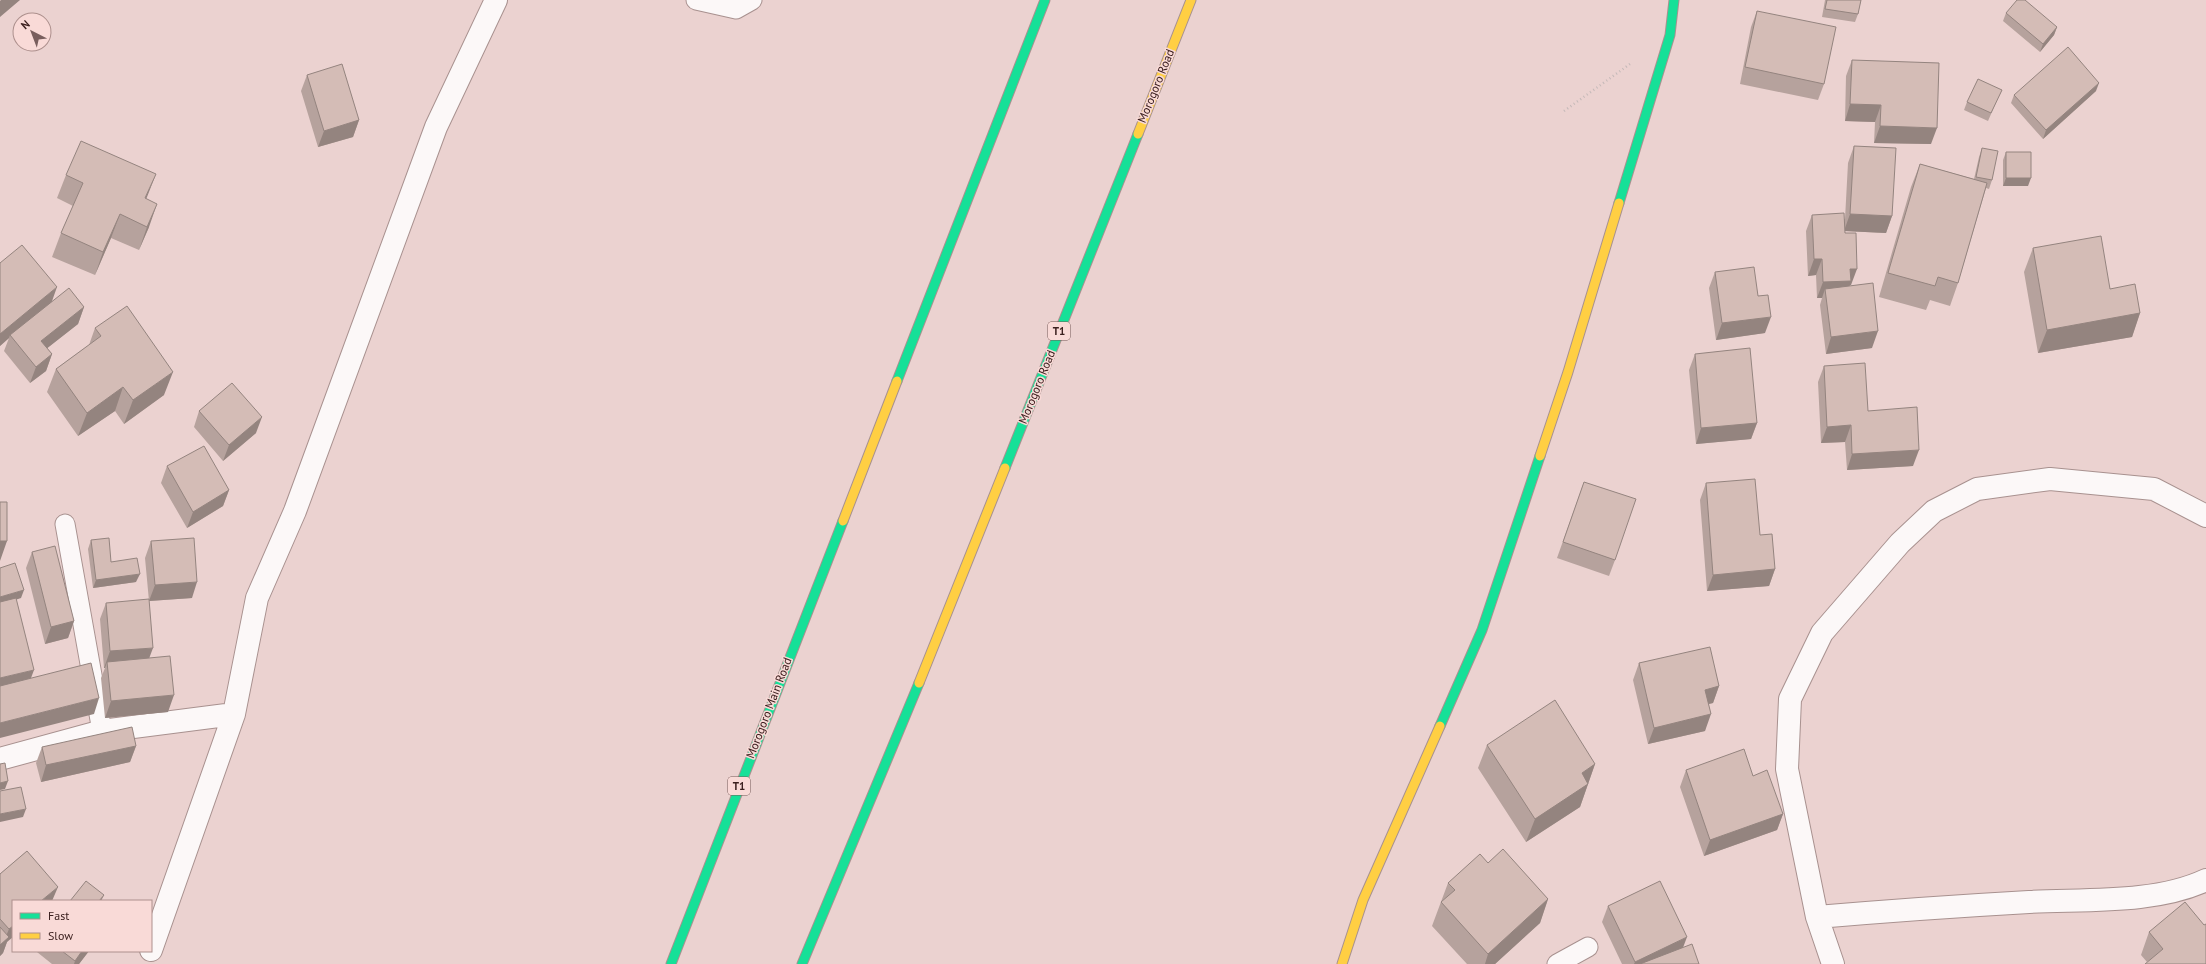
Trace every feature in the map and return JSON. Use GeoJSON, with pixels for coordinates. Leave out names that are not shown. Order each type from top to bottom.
{"type":"FeatureCollection","features":[{"type":"Feature","properties":{"kind":"main road","name":"Morogoro Main Road"},"geometry":{"type":"LineString","coordinates":[[671,964],[1045,0]]}},
{"type":"Feature","properties":{"kind":"main road","name":"Morogoro Road"},"geometry":{"type":"LineString","coordinates":[[802,964],[927,663],[1191,0]]}},
{"type":"Feature","properties":{"kind":"main road"},"geometry":{"type":"LineString","coordinates":[[1342,964],[1363,900],[1482,630],[1568,372],[1670,35],[1674,0]]}},
{"type":"Feature","properties":{"kind":"street"},"geometry":{"type":"LineString","coordinates":[[152,948],[234,714],[257,598],[295,510],[436,127],[496,0]]}},
{"type":"Feature","properties":{"kind":"street"},"geometry":{"type":"LineString","coordinates":[[1832,964],[1817,917],[1787,768],[1790,699],[1822,633],[1900,544],[1934,511],[1977,489],[2050,479],[2154,489],[2206,516]]}},
{"type":"Feature","properties":{"kind":"street"},"geometry":{"type":"LineString","coordinates":[[0,759],[102,731],[234,714]]}},
{"type":"Feature","properties":{"kind":"street"},"geometry":{"type":"LineString","coordinates":[[1817,917],[1966,905],[2132,897],[2188,888],[2206,880]]}},
{"type":"Feature","properties":{"kind":"street"},"geometry":{"type":"LineString","coordinates":[[146,964],[151,952]]}},
{"type":"Feature","properties":{"kind":"lane"},"geometry":{"type":"LineString","coordinates":[[696,0],[736,9],[752,0]]}},
{"type":"Feature","properties":{"kind":"lane"},"geometry":{"type":"LineString","coordinates":[[65,524],[102,731]]}},
{"type":"Feature","properties":{"kind":"lane"},"geometry":{"type":"LineString","coordinates":[[1557,964],[1588,947]]}},
{"type":"Feature","properties":{"kind":"path"},"geometry":{"type":"LineString","coordinates":[[1564,111],[1632,62]]}},
{"type":"Feature","properties":{"kind":"building"},"geometry":{"type":"Polygon","coordinates":[[[1827,0],[1861,0],[1858,14],[1825,9],[1827,0]]]}},
{"type":"Feature","properties":{"kind":"building"},"geometry":{"type":"Polygon","coordinates":[[[2017,0],[2025,0],[2057,27],[2043,44],[2006,13],[2017,0]]]}},
{"type":"Feature","properties":{"kind":"building"},"geometry":{"type":"Polygon","coordinates":[[[1757,11],[1836,27],[1824,84],[1745,67],[1757,11]]]}},
{"type":"Feature","properties":{"kind":"building"},"geometry":{"type":"Polygon","coordinates":[[[2068,47],[2099,83],[2046,130],[2014,95],[2068,47]]]}},
{"type":"Feature","properties":{"kind":"building"},"geometry":{"type":"Polygon","coordinates":[[[1852,60],[1939,63],[1937,128],[1880,126],[1881,105],[1850,104],[1852,60]]]}},
{"type":"Feature","properties":{"kind":"building"},"geometry":{"type":"Polygon","coordinates":[[[342,64],[359,120],[324,131],[307,75],[342,64]]]}},
{"type":"Feature","properties":{"kind":"building"},"geometry":{"type":"Polygon","coordinates":[[[1978,79],[2002,90],[1991,113],[1967,102],[1978,79]]]}},
{"type":"Feature","properties":{"kind":"building"},"geometry":{"type":"Polygon","coordinates":[[[81,141],[156,174],[145,198],[157,204],[147,227],[120,214],[103,252],[61,233],[83,183],[66,175],[81,141]]]}},
{"type":"Feature","properties":{"kind":"building"},"geometry":{"type":"Polygon","coordinates":[[[1854,146],[1896,148],[1892,216],[1850,214],[1854,146]]]}},
{"type":"Feature","properties":{"kind":"building"},"geometry":{"type":"Polygon","coordinates":[[[1982,148],[1998,151],[1992,180],[1976,177],[1982,148]]]}},
{"type":"Feature","properties":{"kind":"building"},"geometry":{"type":"Polygon","coordinates":[[[2006,152],[2031,152],[2031,178],[2006,178],[2006,152]]]}},
{"type":"Feature","properties":{"kind":"building"},"geometry":{"type":"Polygon","coordinates":[[[1920,164],[1987,183],[1958,283],[1938,277],[1935,286],[1888,273],[1920,164]]]}},
{"type":"Feature","properties":{"kind":"building"},"geometry":{"type":"Polygon","coordinates":[[[1844,213],[1845,233],[1856,233],[1857,269],[1850,269],[1851,281],[1823,282],[1822,259],[1814,259],[1812,215],[1844,213]]]}},
{"type":"Feature","properties":{"kind":"building"},"geometry":{"type":"Polygon","coordinates":[[[2101,236],[2110,289],[2135,284],[2140,313],[2047,330],[2033,248],[2101,236]]]}},
{"type":"Feature","properties":{"kind":"building"},"geometry":{"type":"Polygon","coordinates":[[[22,245],[57,287],[0,334],[0,263],[22,245]]]}},
{"type":"Feature","properties":{"kind":"building"},"geometry":{"type":"Polygon","coordinates":[[[1754,267],[1758,296],[1768,295],[1771,317],[1722,323],[1715,272],[1754,267]]]}},
{"type":"Feature","properties":{"kind":"building"},"geometry":{"type":"Polygon","coordinates":[[[1873,283],[1878,331],[1831,337],[1825,289],[1873,283]]]}},
{"type":"Feature","properties":{"kind":"building"},"geometry":{"type":"Polygon","coordinates":[[[69,288],[84,307],[41,341],[52,354],[36,367],[10,335],[69,288]]]}},
{"type":"Feature","properties":{"kind":"building"},"geometry":{"type":"Polygon","coordinates":[[[127,306],[173,372],[133,400],[123,387],[87,413],[56,369],[101,336],[95,328],[127,306]]]}},
{"type":"Feature","properties":{"kind":"building"},"geometry":{"type":"Polygon","coordinates":[[[1750,348],[1757,423],[1701,428],[1695,354],[1750,348]]]}},
{"type":"Feature","properties":{"kind":"building"},"geometry":{"type":"Polygon","coordinates":[[[1865,363],[1868,411],[1917,407],[1919,450],[1852,454],[1851,425],[1827,427],[1824,366],[1865,363]]]}},
{"type":"Feature","properties":{"kind":"building"},"geometry":{"type":"Polygon","coordinates":[[[232,383],[262,417],[229,445],[199,411],[232,383]]]}},
{"type":"Feature","properties":{"kind":"building"},"geometry":{"type":"Polygon","coordinates":[[[204,446],[229,490],[193,512],[167,466],[204,446]]]}},
{"type":"Feature","properties":{"kind":"building"},"geometry":{"type":"Polygon","coordinates":[[[1755,479],[1760,535],[1772,534],[1775,569],[1713,575],[1706,483],[1755,479]]]}},
{"type":"Feature","properties":{"kind":"building"},"geometry":{"type":"Polygon","coordinates":[[[1584,482],[1636,499],[1615,560],[1563,542],[1584,482]]]}},
{"type":"Feature","properties":{"kind":"building"},"geometry":{"type":"Polygon","coordinates":[[[0,502],[7,502],[7,541],[0,541],[0,502]]]}},
{"type":"Feature","properties":{"kind":"building"},"geometry":{"type":"Polygon","coordinates":[[[109,538],[111,562],[137,558],[140,574],[96,580],[91,540],[109,538]]]}},
{"type":"Feature","properties":{"kind":"building"},"geometry":{"type":"Polygon","coordinates":[[[194,538],[197,582],[155,585],[151,541],[194,538]]]}},
{"type":"Feature","properties":{"kind":"building"},"geometry":{"type":"Polygon","coordinates":[[[55,546],[74,621],[51,627],[32,552],[55,546]]]}},
{"type":"Feature","properties":{"kind":"building"},"geometry":{"type":"Polygon","coordinates":[[[15,563],[24,590],[0,597],[0,568],[15,563]]]}},
{"type":"Feature","properties":{"kind":"building"},"geometry":{"type":"Polygon","coordinates":[[[16,598],[34,670],[0,678],[0,602],[16,598]]]}},
{"type":"Feature","properties":{"kind":"building"},"geometry":{"type":"Polygon","coordinates":[[[149,599],[153,648],[110,651],[106,603],[149,599]]]}},
{"type":"Feature","properties":{"kind":"building"},"geometry":{"type":"Polygon","coordinates":[[[1710,647],[1719,686],[1705,690],[1711,714],[1654,728],[1639,663],[1710,647]]]}},
{"type":"Feature","properties":{"kind":"building"},"geometry":{"type":"Polygon","coordinates":[[[170,656],[174,695],[111,701],[107,662],[170,656]]]}},
{"type":"Feature","properties":{"kind":"building"},"geometry":{"type":"Polygon","coordinates":[[[91,663],[99,698],[0,723],[0,686],[91,663]]]}},
{"type":"Feature","properties":{"kind":"building"},"geometry":{"type":"Polygon","coordinates":[[[1555,700],[1595,764],[1582,773],[1588,784],[1535,819],[1487,745],[1555,700]]]}},
{"type":"Feature","properties":{"kind":"building"},"geometry":{"type":"Polygon","coordinates":[[[132,727],[136,746],[46,765],[42,747],[132,727]]]}},
{"type":"Feature","properties":{"kind":"building"},"geometry":{"type":"Polygon","coordinates":[[[1744,749],[1753,776],[1767,770],[1783,814],[1710,840],[1686,770],[1744,749]]]}},
{"type":"Feature","properties":{"kind":"building"},"geometry":{"type":"Polygon","coordinates":[[[5,763],[8,781],[0,783],[0,764],[5,763]]]}},
{"type":"Feature","properties":{"kind":"building"},"geometry":{"type":"Polygon","coordinates":[[[21,787],[26,809],[0,814],[0,791],[21,787]]]}},
{"type":"Feature","properties":{"kind":"building"},"geometry":{"type":"Polygon","coordinates":[[[1503,849],[1548,899],[1488,954],[1441,902],[1455,890],[1448,883],[1480,854],[1488,863],[1503,849]]]}},
{"type":"Feature","properties":{"kind":"building"},"geometry":{"type":"Polygon","coordinates":[[[27,851],[58,887],[42,900],[12,900],[12,927],[9,929],[0,919],[0,874],[27,851]]]}},
{"type":"Feature","properties":{"kind":"building"},"geometry":{"type":"Polygon","coordinates":[[[86,881],[104,895],[100,900],[71,900],[86,881]]]}},
{"type":"Feature","properties":{"kind":"building"},"geometry":{"type":"Polygon","coordinates":[[[1660,881],[1687,937],[1635,962],[1608,906],[1660,881]]]}},
{"type":"Feature","properties":{"kind":"building"},"geometry":{"type":"Polygon","coordinates":[[[2185,902],[2204,925],[2206,924],[2206,964],[2145,964],[2163,949],[2149,932],[2185,902]]]}},
{"type":"Feature","properties":{"kind":"building"},"geometry":{"type":"Polygon","coordinates":[[[0,927],[9,937],[0,945],[0,927]]]}},
{"type":"Feature","properties":{"kind":"building"},"geometry":{"type":"Polygon","coordinates":[[[1692,944],[1699,964],[1640,964],[1692,944]]]}},
{"type":"Feature","properties":{"kind":"building"},"geometry":{"type":"Polygon","coordinates":[[[63,952],[81,952],[75,961],[63,952]]]}},
{"type":"Feature","properties":{"kind":"traffic: fast"},"geometry":{"type":"LineString","coordinates":[[897,381],[1045,0]]}},
{"type":"Feature","properties":{"kind":"traffic: fast"},"geometry":{"type":"LineString","coordinates":[[1619,203],[1670,35],[1674,0]]}},
{"type":"Feature","properties":{"kind":"traffic: fast"},"geometry":{"type":"LineString","coordinates":[[1005,468],[1138,134]]}},
{"type":"Feature","properties":{"kind":"traffic: fast"},"geometry":{"type":"LineString","coordinates":[[1440,726],[1482,630],[1540,456]]}},
{"type":"Feature","properties":{"kind":"traffic: fast"},"geometry":{"type":"LineString","coordinates":[[671,964],[843,521]]}},
{"type":"Feature","properties":{"kind":"traffic: fast"},"geometry":{"type":"LineString","coordinates":[[802,964],[919,683]]}},
{"type":"Feature","properties":{"kind":"traffic: slow"},"geometry":{"type":"LineString","coordinates":[[1138,134],[1191,0]]}},
{"type":"Feature","properties":{"kind":"traffic: slow"},"geometry":{"type":"LineString","coordinates":[[1540,456],[1568,372],[1619,203]]}},
{"type":"Feature","properties":{"kind":"traffic: slow"},"geometry":{"type":"LineString","coordinates":[[843,521],[897,381]]}},
{"type":"Feature","properties":{"kind":"traffic: slow"},"geometry":{"type":"LineString","coordinates":[[919,683],[1005,468]]}},
{"type":"Feature","properties":{"kind":"traffic: slow"},"geometry":{"type":"LineString","coordinates":[[1342,964],[1363,900],[1440,726]]}}]}
